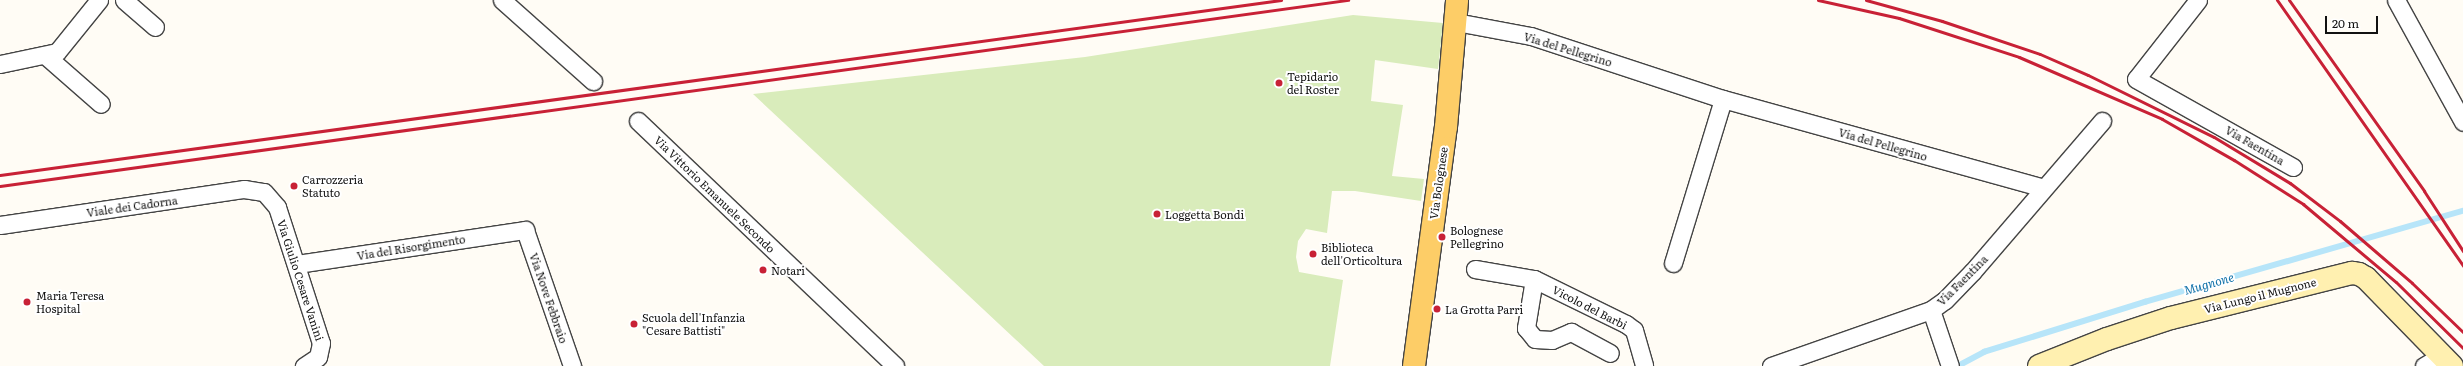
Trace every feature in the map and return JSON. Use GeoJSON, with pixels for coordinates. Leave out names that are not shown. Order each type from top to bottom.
{"type":"FeatureCollection","features":[{"type":"Feature","properties":{"kind":"main road","name":"Via Bolognese"},"geometry":{"type":"LineString","coordinates":[[1414,366],[1446,127],[1456,22],[1456,0]]}},
{"type":"Feature","properties":{"kind":"main road","name":"Via Lungo il Mugnone"},"geometry":{"type":"LineString","coordinates":[[2039,366],[2107,339],[2171,318],[2352,273],[2359,274],[2366,278],[2440,362]]}},
{"type":"Feature","properties":{"kind":"street"},"geometry":{"type":"LineString","coordinates":[[0,64],[57,52],[99,0]]}},
{"type":"Feature","properties":{"kind":"street"},"geometry":{"type":"LineString","coordinates":[[124,0],[155,27]]}},
{"type":"Feature","properties":{"kind":"street"},"geometry":{"type":"LineString","coordinates":[[502,0],[593,81]]}},
{"type":"Feature","properties":{"kind":"street","name":"Via Faentina"},"geometry":{"type":"LineString","coordinates":[[2198,0],[2136,79],[2181,102],[2293,167]]}},
{"type":"Feature","properties":{"kind":"street"},"geometry":{"type":"LineString","coordinates":[[2396,0],[2463,122]]}},
{"type":"Feature","properties":{"kind":"street","name":"Via del Pellegrino"},"geometry":{"type":"LineString","coordinates":[[1456,22],[1531,36],[1723,99],[2043,188]]}},
{"type":"Feature","properties":{"kind":"street"},"geometry":{"type":"LineString","coordinates":[[45,55],[101,104]]}},
{"type":"Feature","properties":{"kind":"street"},"geometry":{"type":"LineString","coordinates":[[1673,263],[1723,99]]}},
{"type":"Feature","properties":{"kind":"street","name":"Via Vittorio Emanuele Secondo"},"geometry":{"type":"LineString","coordinates":[[638,121],[895,366]]}},
{"type":"Feature","properties":{"kind":"street","name":"Via Faentina"},"geometry":{"type":"LineString","coordinates":[[1771,366],[1931,310],[1945,300],[1973,271],[2102,121]]}},
{"type":"Feature","properties":{"kind":"street","name":"Viale dei Cadorna"},"geometry":{"type":"LineString","coordinates":[[0,225],[244,190],[264,192]]}},
{"type":"Feature","properties":{"kind":"street","name":"Via Giulio Cesare Vanini"},"geometry":{"type":"LineString","coordinates":[[264,192],[275,202],[297,264],[321,343],[318,357],[304,366]]}},
{"type":"Feature","properties":{"kind":"street","name":"Via del Risorgimento"},"geometry":{"type":"LineString","coordinates":[[297,264],[525,230]]}},
{"type":"Feature","properties":{"kind":"street","name":"Via Nove Febbraio"},"geometry":{"type":"LineString","coordinates":[[525,230],[572,366]]}},
{"type":"Feature","properties":{"kind":"street","name":"Vicolo del Barbi"},"geometry":{"type":"LineString","coordinates":[[1475,269],[1534,279],[1626,324],[1634,330],[1644,366]]}},
{"type":"Feature","properties":{"kind":"street"},"geometry":{"type":"LineString","coordinates":[[1534,279],[1526,328],[1535,339],[1552,340],[1572,332],[1610,353]]}},
{"type":"Feature","properties":{"kind":"street"},"geometry":{"type":"LineString","coordinates":[[1931,310],[1950,366]]}},
{"type":"Feature","properties":{"kind":"green space"},"geometry":{"type":"Polygon","coordinates":[[[1353,15],[1443,23],[1438,69],[1375,60],[1371,101],[1403,105],[1392,176],[1424,179],[1421,201],[1355,191],[1332,191],[1327,233],[1306,229],[1298,241],[1296,257],[1299,272],[1343,280],[1330,366],[1044,366],[753,94],[1085,57],[1353,15]]]}},
{"type":"Feature","properties":{"kind":"waterway","name":"Mugnone"},"geometry":{"type":"LineString","coordinates":[[1958,366],[1984,352],[2145,302],[2463,211]]}},
{"type":"Feature","properties":{"kind":"railway"},"geometry":{"type":"LineString","coordinates":[[0,175],[1281,0]]}},
{"type":"Feature","properties":{"kind":"railway"},"geometry":{"type":"LineString","coordinates":[[0,186],[1348,0]]}},
{"type":"Feature","properties":{"kind":"railway"},"geometry":{"type":"LineString","coordinates":[[1818,0],[1899,18],[2019,57],[2162,119],[2234,160],[2303,204],[2396,282],[2463,348]]}},
{"type":"Feature","properties":{"kind":"railway"},"geometry":{"type":"LineString","coordinates":[[1866,0],[1942,21],[2040,54],[2088,75],[2214,137],[2290,183],[2340,221],[2412,283],[2463,332]]}},
{"type":"Feature","properties":{"kind":"railway"},"geometry":{"type":"LineString","coordinates":[[2277,0],[2463,266]]}},
{"type":"Feature","properties":{"kind":"railway"},"geometry":{"type":"LineString","coordinates":[[2289,0],[2424,191],[2463,251]]}},
{"type":"Feature","properties":{"kind":"place","name":"Tepidario del Roster"},"geometry":{"type":"Point","coordinates":[1279,83]}},
{"type":"Feature","properties":{"kind":"place","name":"Carrozzeria Statuto"},"geometry":{"type":"Point","coordinates":[294,186]}},
{"type":"Feature","properties":{"kind":"place","name":"Loggetta Bondi"},"geometry":{"type":"Point","coordinates":[1157,214]}},
{"type":"Feature","properties":{"kind":"place","name":"Bolognese Pellegrino"},"geometry":{"type":"Point","coordinates":[1442,237]}},
{"type":"Feature","properties":{"kind":"place","name":"Biblioteca dell'Orticoltura"},"geometry":{"type":"Point","coordinates":[1313,254]}},
{"type":"Feature","properties":{"kind":"place","name":"Notari"},"geometry":{"type":"Point","coordinates":[763,270]}},
{"type":"Feature","properties":{"kind":"place","name":"Maria Teresa Hospital"},"geometry":{"type":"Point","coordinates":[27,302]}},
{"type":"Feature","properties":{"kind":"place","name":"La Grotta Parri"},"geometry":{"type":"Point","coordinates":[1437,309]}},
{"type":"Feature","properties":{"kind":"place","name":"Scuola dell'Infanzia \"Cesare Battisti\""},"geometry":{"type":"Point","coordinates":[634,324]}}]}
